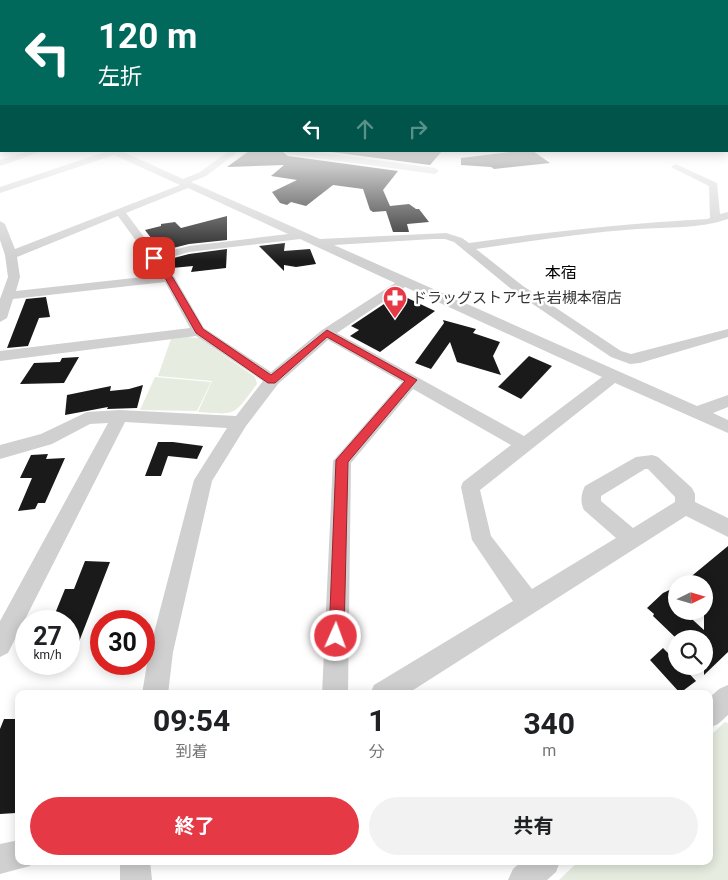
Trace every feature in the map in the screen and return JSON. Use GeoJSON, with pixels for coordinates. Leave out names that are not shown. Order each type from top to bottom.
{"type":"FeatureCollection","features":[{"type":"Feature","properties":{"kind":"street"},"geometry":{"type":"LineString","coordinates":[[0,190],[33,179]]}},
{"type":"Feature","properties":{"kind":"street"},"geometry":{"type":"LineString","coordinates":[[174,179],[728,427]]}},
{"type":"Feature","properties":{"kind":"street"},"geometry":{"type":"LineString","coordinates":[[11,255],[121,213],[194,179]]}},
{"type":"Feature","properties":{"kind":"street"},"geometry":{"type":"LineString","coordinates":[[703,179],[714,184],[711,220]]}},
{"type":"Feature","properties":{"kind":"street"},"geometry":{"type":"LineString","coordinates":[[121,213],[135,229],[169,278],[199,331],[272,380]]}},
{"type":"Feature","properties":{"kind":"street"},"geometry":{"type":"LineString","coordinates":[[467,247],[549,235],[711,220],[728,215]]}},
{"type":"Feature","properties":{"kind":"street"},"geometry":{"type":"LineString","coordinates":[[711,220],[728,228]]}},
{"type":"Feature","properties":{"kind":"street"},"geometry":{"type":"LineString","coordinates":[[0,224],[11,255],[14,276],[0,318]]}},
{"type":"Feature","properties":{"kind":"street"},"geometry":{"type":"LineString","coordinates":[[154,258],[189,249],[300,236]]}},
{"type":"Feature","properties":{"kind":"street"},"geometry":{"type":"LineString","coordinates":[[317,243],[380,238],[446,236],[458,240],[518,289],[616,354],[630,359],[725,337]]}},
{"type":"Feature","properties":{"kind":"street"},"geometry":{"type":"LineString","coordinates":[[0,280],[14,276]]}},
{"type":"Feature","properties":{"kind":"street"},"geometry":{"type":"LineString","coordinates":[[8,296],[169,278]]}},
{"type":"Feature","properties":{"kind":"street"},"geometry":{"type":"LineString","coordinates":[[156,690],[161,652],[203,480],[240,422],[272,380],[327,333],[405,282]]}},
{"type":"Feature","properties":{"kind":"street"},"geometry":{"type":"LineString","coordinates":[[0,356],[199,331]]}},
{"type":"Feature","properties":{"kind":"street"},"geometry":{"type":"LineString","coordinates":[[327,333],[524,444]]}},
{"type":"Feature","properties":{"kind":"street"},"geometry":{"type":"LineString","coordinates":[[528,602],[482,540],[470,487],[612,376]]}},
{"type":"Feature","properties":{"kind":"street"},"geometry":{"type":"LineString","coordinates":[[335,690],[342,460],[412,380]]}},
{"type":"Feature","properties":{"kind":"street"},"geometry":{"type":"LineString","coordinates":[[696,413],[728,401]]}},
{"type":"Feature","properties":{"kind":"street"},"geometry":{"type":"LineString","coordinates":[[0,452],[46,439],[87,418],[120,416],[240,422]]}},
{"type":"Feature","properties":{"kind":"street"},"geometry":{"type":"LineString","coordinates":[[0,644],[120,416]]}},
{"type":"Feature","properties":{"kind":"street"},"geometry":{"type":"LineString","coordinates":[[631,539],[591,504],[592,492],[642,462],[652,462],[686,494],[685,506]]}},
{"type":"Feature","properties":{"kind":"street"},"geometry":{"type":"LineString","coordinates":[[389,690],[685,506]]}},
{"type":"Feature","properties":{"kind":"street"},"geometry":{"type":"LineString","coordinates":[[685,506],[728,528]]}},
{"type":"Feature","properties":{"kind":"street"},"geometry":{"type":"LineString","coordinates":[[713,712],[728,699]]}},
{"type":"Feature","properties":{"kind":"street"},"geometry":{"type":"LineString","coordinates":[[0,859],[15,856]]}},
{"type":"Feature","properties":{"kind":"street"},"geometry":{"type":"LineString","coordinates":[[135,865],[136,880]]}},
{"type":"Feature","properties":{"kind":"shaded area"},"geometry":{"type":"Polygon","coordinates":[[[199,338],[255,377],[257,384],[234,411],[228,413],[198,412],[212,381],[158,376],[171,339],[199,338]]]}},
{"type":"Feature","properties":{"kind":"shaded area"},"geometry":{"type":"Polygon","coordinates":[[[155,377],[211,382],[197,411],[140,410],[155,377]]]}},
{"type":"Feature","properties":{"kind":"shaded area"},"geometry":{"type":"Polygon","coordinates":[[[725,722],[728,723],[728,880],[559,880],[575,865],[713,865],[713,733],[725,722]]]}},
{"type":"Feature","properties":{"kind":"building"},"geometry":{"type":"Polygon","coordinates":[[[291,179],[392,179],[383,190],[390,206],[409,204],[419,209],[429,222],[407,224],[409,232],[393,232],[386,211],[373,212],[370,210],[363,189],[333,185],[306,206],[291,202],[287,205],[280,203],[272,192],[297,180],[291,179]]]}},
{"type":"Feature","properties":{"kind":"building"},"geometry":{"type":"Polygon","coordinates":[[[227,216],[227,240],[189,244],[161,251],[145,230],[161,226],[161,224],[175,222],[181,228],[227,216]]]}},
{"type":"Feature","properties":{"kind":"building"},"geometry":{"type":"Polygon","coordinates":[[[285,243],[284,251],[310,249],[316,264],[296,267],[284,265],[284,271],[259,246],[285,243]]]}},
{"type":"Feature","properties":{"kind":"building"},"geometry":{"type":"Polygon","coordinates":[[[227,249],[226,268],[191,272],[193,266],[172,268],[170,259],[189,254],[227,249]]]}},
{"type":"Feature","properties":{"kind":"building"},"geometry":{"type":"Polygon","coordinates":[[[399,294],[435,311],[380,352],[350,336],[359,330],[351,326],[399,294]]]}},
{"type":"Feature","properties":{"kind":"building"},"geometry":{"type":"Polygon","coordinates":[[[46,297],[50,317],[39,318],[28,346],[7,348],[26,299],[46,297]]]}},
{"type":"Feature","properties":{"kind":"building"},"geometry":{"type":"Polygon","coordinates":[[[443,320],[476,329],[473,333],[500,342],[493,356],[501,375],[457,362],[450,342],[431,369],[415,363],[444,323],[443,320]]]}},
{"type":"Feature","properties":{"kind":"building"},"geometry":{"type":"Polygon","coordinates":[[[529,356],[552,366],[521,399],[498,387],[529,356]]]}},
{"type":"Feature","properties":{"kind":"building"},"geometry":{"type":"Polygon","coordinates":[[[79,357],[64,383],[20,384],[34,363],[60,362],[62,358],[79,357]]]}},
{"type":"Feature","properties":{"kind":"building"},"geometry":{"type":"Polygon","coordinates":[[[143,385],[137,408],[107,409],[108,407],[65,415],[67,395],[111,386],[110,391],[143,385]]]}},
{"type":"Feature","properties":{"kind":"building"},"geometry":{"type":"Polygon","coordinates":[[[158,442],[203,446],[197,459],[168,456],[161,476],[145,476],[158,442]]]}},
{"type":"Feature","properties":{"kind":"building"},"geometry":{"type":"Polygon","coordinates":[[[48,454],[46,459],[65,458],[45,503],[38,503],[35,509],[18,511],[32,478],[20,478],[31,455],[48,454]]]}},
{"type":"Feature","properties":{"kind":"building"},"geometry":{"type":"Polygon","coordinates":[[[728,546],[728,652],[713,666],[713,630],[704,630],[704,620],[713,620],[713,575],[693,575],[728,546]]]}},
{"type":"Feature","properties":{"kind":"building"},"geometry":{"type":"Polygon","coordinates":[[[85,561],[110,562],[80,639],[80,610],[56,610],[65,589],[74,589],[85,561]]]}},
{"type":"Feature","properties":{"kind":"building"},"geometry":{"type":"Polygon","coordinates":[[[668,591],[668,620],[693,620],[704,630],[668,630],[647,608],[668,591]]]}},
{"type":"Feature","properties":{"kind":"building"},"geometry":{"type":"Polygon","coordinates":[[[663,648],[668,653],[668,675],[690,675],[696,681],[684,690],[677,690],[650,660],[663,648]]]}},
{"type":"Feature","properties":{"kind":"building"},"geometry":{"type":"Polygon","coordinates":[[[4,719],[15,719],[15,813],[0,814],[0,729],[4,719]]]}},
{"type":"Feature","properties":{"kind":"place","name":"ドラッグストアセキ岩槻本宿店"},"geometry":{"type":"Point","coordinates":[395,319]}},
{"type":"Feature","properties":{"kind":"district","name":"本宿"},"geometry":{"type":"Point","coordinates":[561,272]}},
{"type":"Feature","properties":{"kind":"route"},"geometry":{"type":"LineString","coordinates":[[154,258],[169,278],[199,331],[272,380],[327,333],[412,380],[342,460],[336,636]]}}]}
